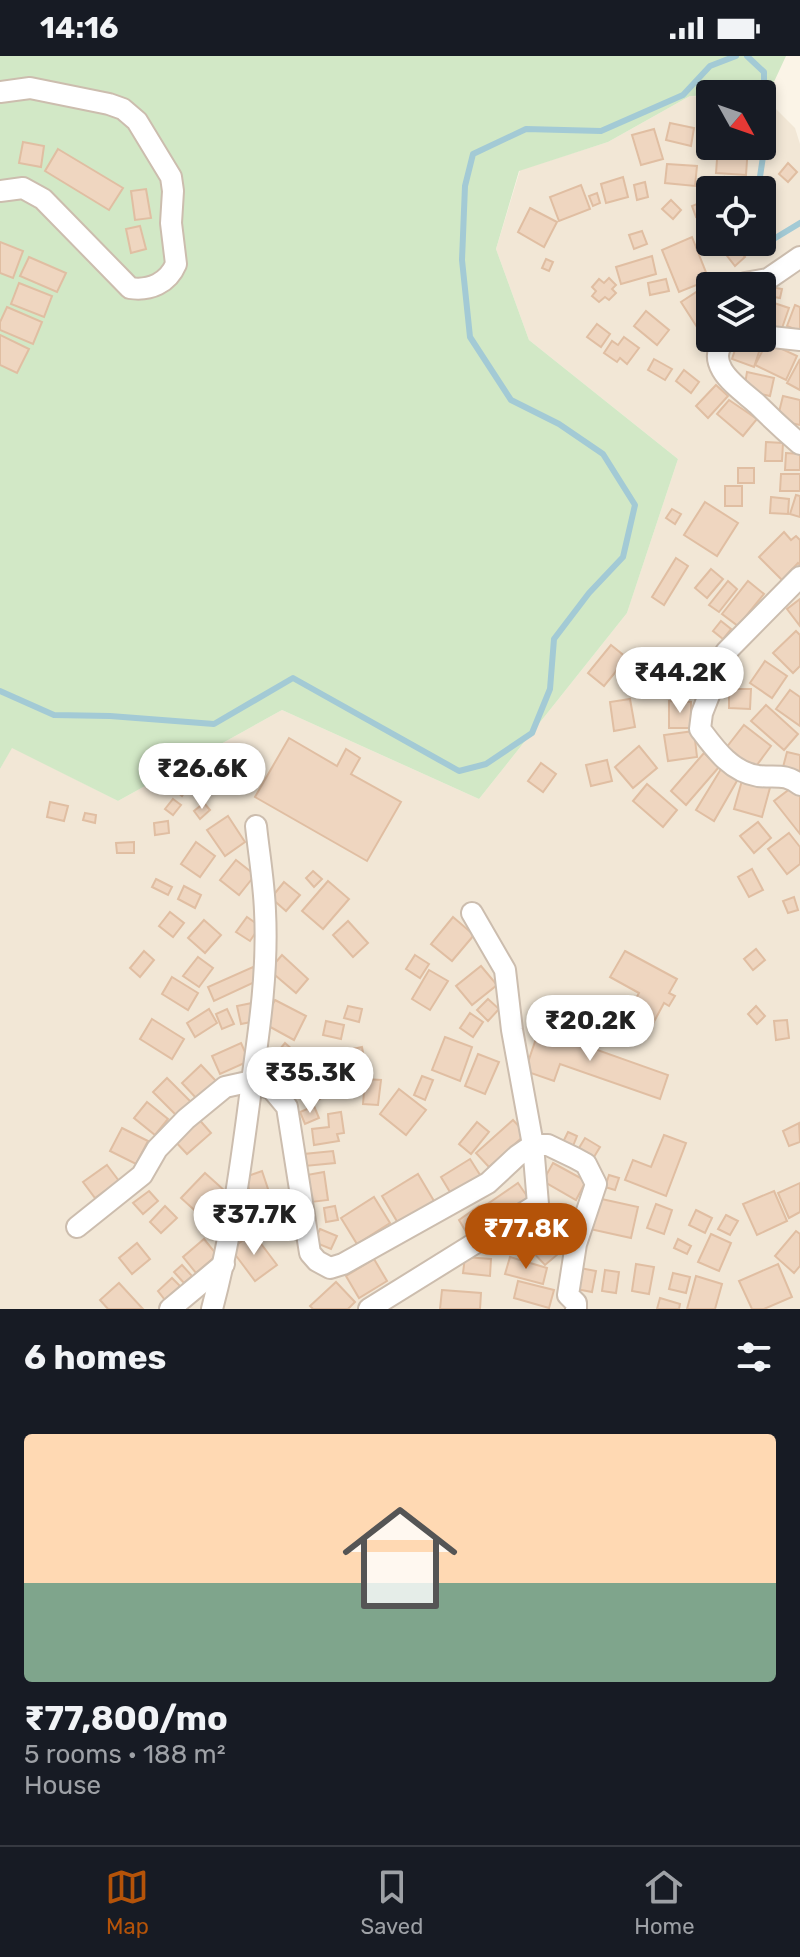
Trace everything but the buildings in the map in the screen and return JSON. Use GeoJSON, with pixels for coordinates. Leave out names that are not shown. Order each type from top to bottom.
{"type":"FeatureCollection","features":[{"type":"Feature","properties":{"kind":"street"},"geometry":{"type":"LineString","coordinates":[[0,92],[30,88],[96,101],[123,109],[137,121],[171,177],[171,223],[176,264],[165,279],[152,287],[142,290],[130,288],[43,199],[23,188],[0,191]]}},
{"type":"Feature","properties":{"kind":"street"},"geometry":{"type":"LineString","coordinates":[[776,274],[800,257]]}},
{"type":"Feature","properties":{"kind":"street"},"geometry":{"type":"LineString","coordinates":[[776,337],[800,340]]}},
{"type":"Feature","properties":{"kind":"street"},"geometry":{"type":"LineString","coordinates":[[718,352],[717,359],[725,377],[800,444]]}},
{"type":"Feature","properties":{"kind":"street"},"geometry":{"type":"LineString","coordinates":[[800,577],[726,652],[702,713],[700,729],[728,762],[744,771],[758,776],[791,778],[800,785]]}},
{"type":"Feature","properties":{"kind":"street"},"geometry":{"type":"LineString","coordinates":[[212,1309],[224,1264],[244,1148],[265,969],[265,911],[256,826]]}},
{"type":"Feature","properties":{"kind":"street"},"geometry":{"type":"LineString","coordinates":[[369,1309],[538,1204],[533,1145],[512,1030],[505,970],[472,913]]}},
{"type":"Feature","properties":{"kind":"street"},"geometry":{"type":"LineString","coordinates":[[77,1227],[142,1175],[157,1149],[186,1119],[225,1087],[252,1081],[272,1089],[287,1107],[310,1253],[330,1268],[343,1264],[452,1205],[488,1183],[533,1145],[548,1145],[586,1164],[596,1184],[576,1244],[568,1295],[576,1303],[576,1309]]}},
{"type":"Feature","properties":{"kind":"street"},"geometry":{"type":"LineString","coordinates":[[170,1309],[224,1264]]}},
{"type":"Feature","properties":{"kind":"shaded area"},"geometry":{"type":"Polygon","coordinates":[[[690,96],[696,96],[696,160],[776,160],[776,109],[795,128],[800,144],[800,1309],[0,1309],[0,769],[12,747],[118,801],[282,710],[479,799],[627,613],[678,459],[529,340],[496,249],[520,170],[608,142],[690,96]]]}},
{"type":"Feature","properties":{"kind":"green space"},"geometry":{"type":"Polygon","coordinates":[[[0,56],[786,56],[775,80],[696,80],[696,96],[690,96],[608,142],[519,171],[496,249],[529,340],[678,459],[627,613],[479,799],[282,710],[118,801],[12,748],[0,769],[0,56]]]}},
{"type":"Feature","properties":{"kind":"waterway"},"geometry":{"type":"LineString","coordinates":[[0,691],[54,715],[214,724],[293,678],[459,771],[486,764],[532,733],[550,689],[554,639],[589,593],[623,557],[635,505],[603,454],[559,424],[511,400],[470,337],[462,260],[465,186],[473,154],[526,129],[601,131],[683,95],[710,66],[736,56]]}},
{"type":"Feature","properties":{"kind":"waterway"},"geometry":{"type":"LineString","coordinates":[[747,56],[764,72],[764,150],[760,176]]}},
{"type":"Feature","properties":{"kind":"waterway"},"geometry":{"type":"LineString","coordinates":[[776,238],[800,223]]}}]}
